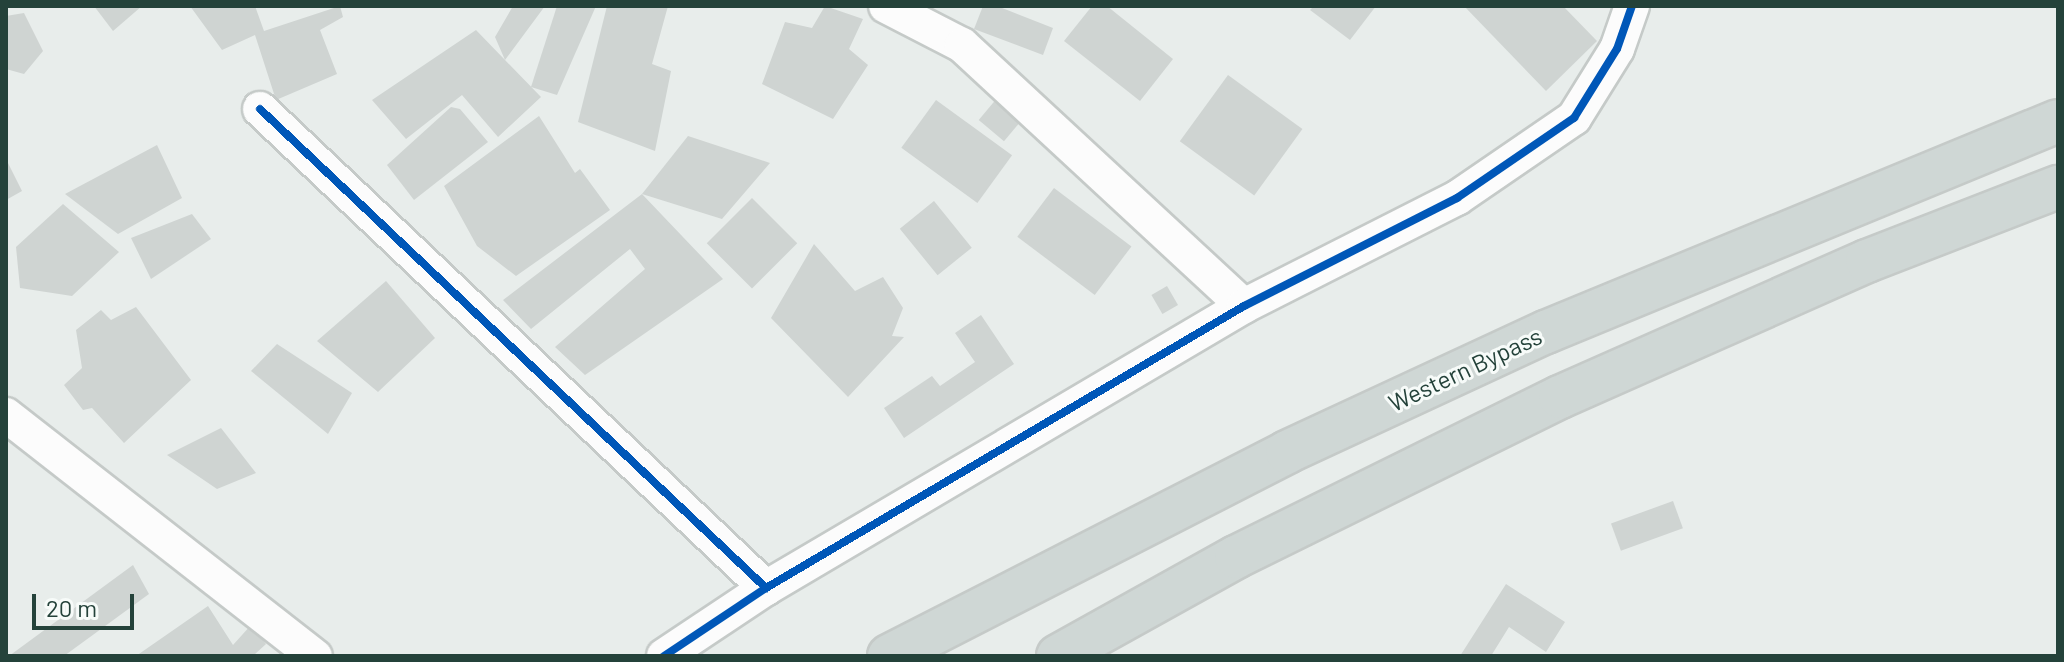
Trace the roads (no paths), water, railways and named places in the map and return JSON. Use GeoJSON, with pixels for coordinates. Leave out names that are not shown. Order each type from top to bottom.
{"type":"FeatureCollection","features":[{"type":"Feature","properties":{"kind":"main road","name":"Western Bypass"},"geometry":{"type":"LineString","coordinates":[[889,656],[1287,452],[1546,332],[1938,166],[2058,121]]}},
{"type":"Feature","properties":{"kind":"main road"},"geometry":{"type":"LineString","coordinates":[[1058,656],[1236,557],[1560,397],[1867,261],[2058,187]]}},
{"type":"Feature","properties":{"kind":"street"},"geometry":{"type":"LineString","coordinates":[[886,6],[962,45],[1244,306]]}},
{"type":"Feature","properties":{"kind":"street"},"geometry":{"type":"LineString","coordinates":[[664,656],[766,588],[1244,306],[1457,198],[1574,118],[1617,49],[1632,6]]}},
{"type":"Feature","properties":{"kind":"street"},"geometry":{"type":"LineString","coordinates":[[260,109],[766,588]]}},
{"type":"Feature","properties":{"kind":"street"},"geometry":{"type":"LineString","coordinates":[[6,415],[315,656]]}}]}
